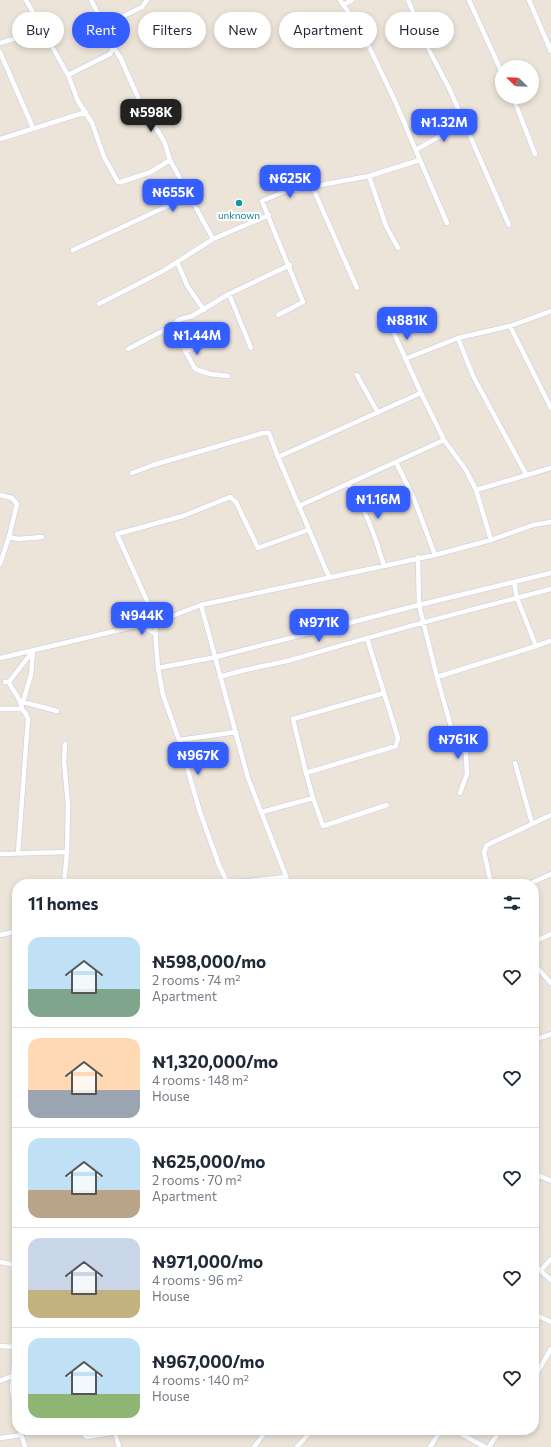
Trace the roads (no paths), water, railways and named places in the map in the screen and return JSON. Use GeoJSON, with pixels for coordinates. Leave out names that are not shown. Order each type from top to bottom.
{"type":"FeatureCollection","features":[{"type":"Feature","properties":{"kind":"street"},"geometry":{"type":"LineString","coordinates":[[26,0],[32,12]]}},
{"type":"Feature","properties":{"kind":"street"},"geometry":{"type":"LineString","coordinates":[[91,0],[97,12]]}},
{"type":"Feature","properties":{"kind":"street"},"geometry":{"type":"LineString","coordinates":[[130,13],[142,7],[147,0]]}},
{"type":"Feature","properties":{"kind":"street"},"geometry":{"type":"LineString","coordinates":[[340,0],[362,32],[416,150],[447,223]]}},
{"type":"Feature","properties":{"kind":"street"},"geometry":{"type":"LineString","coordinates":[[343,5],[352,0]]}},
{"type":"Feature","properties":{"kind":"street"},"geometry":{"type":"LineString","coordinates":[[408,0],[428,48],[464,122],[509,225]]}},
{"type":"Feature","properties":{"kind":"street"},"geometry":{"type":"LineString","coordinates":[[469,0],[496,60]]}},
{"type":"Feature","properties":{"kind":"street"},"geometry":{"type":"LineString","coordinates":[[529,0],[551,51]]}},
{"type":"Feature","properties":{"kind":"street"},"geometry":{"type":"LineString","coordinates":[[0,43],[12,40]]}},
{"type":"Feature","properties":{"kind":"street"},"geometry":{"type":"LineString","coordinates":[[52,48],[68,75],[78,101],[86,112],[99,141],[104,157],[118,182],[151,172],[170,160]]}},
{"type":"Feature","properties":{"kind":"street"},"geometry":{"type":"LineString","coordinates":[[68,75],[110,54],[114,48],[121,59],[140,102],[164,141],[170,160],[213,240]]}},
{"type":"Feature","properties":{"kind":"street"},"geometry":{"type":"LineString","coordinates":[[0,52],[33,128]]}},
{"type":"Feature","properties":{"kind":"street"},"geometry":{"type":"LineString","coordinates":[[516,104],[535,154]]}},
{"type":"Feature","properties":{"kind":"street"},"geometry":{"type":"LineString","coordinates":[[0,139],[86,112]]}},
{"type":"Feature","properties":{"kind":"street"},"geometry":{"type":"LineString","coordinates":[[416,150],[464,122]]}},
{"type":"Feature","properties":{"kind":"street"},"geometry":{"type":"LineString","coordinates":[[278,315],[303,302],[290,265],[262,201],[283,192],[368,176],[420,160]]}},
{"type":"Feature","properties":{"kind":"street"},"geometry":{"type":"LineString","coordinates":[[368,176],[381,213],[398,248]]}},
{"type":"Feature","properties":{"kind":"street"},"geometry":{"type":"LineString","coordinates":[[312,186],[357,288]]}},
{"type":"Feature","properties":{"kind":"street"},"geometry":{"type":"LineString","coordinates":[[73,250],[189,196]]}},
{"type":"Feature","properties":{"kind":"street"},"geometry":{"type":"LineString","coordinates":[[100,304],[213,240],[269,215]]}},
{"type":"Feature","properties":{"kind":"street"},"geometry":{"type":"LineString","coordinates":[[176,262],[188,287],[204,310]]}},
{"type":"Feature","properties":{"kind":"street"},"geometry":{"type":"LineString","coordinates":[[128,348],[172,326],[178,320],[204,310],[230,294],[290,265]]}},
{"type":"Feature","properties":{"kind":"street"},"geometry":{"type":"LineString","coordinates":[[230,294],[251,348]]}},
{"type":"Feature","properties":{"kind":"street"},"geometry":{"type":"LineString","coordinates":[[405,359],[458,338],[510,326],[551,311]]}},
{"type":"Feature","properties":{"kind":"street"},"geometry":{"type":"LineString","coordinates":[[172,326],[195,370],[210,374],[228,376]]}},
{"type":"Feature","properties":{"kind":"street"},"geometry":{"type":"LineString","coordinates":[[510,326],[551,408]]}},
{"type":"Feature","properties":{"kind":"street"},"geometry":{"type":"LineString","coordinates":[[393,330],[405,359],[444,440],[466,470],[476,490],[491,540]]}},
{"type":"Feature","properties":{"kind":"street"},"geometry":{"type":"LineString","coordinates":[[458,338],[473,376],[526,474]]}},
{"type":"Feature","properties":{"kind":"street"},"geometry":{"type":"LineString","coordinates":[[185,351],[204,345]]}},
{"type":"Feature","properties":{"kind":"street"},"geometry":{"type":"LineString","coordinates":[[357,375],[378,413]]}},
{"type":"Feature","properties":{"kind":"street"},"geometry":{"type":"LineString","coordinates":[[278,457],[421,393]]}},
{"type":"Feature","properties":{"kind":"street"},"geometry":{"type":"LineString","coordinates":[[132,473],[153,465],[263,433],[268,433],[308,530],[329,576]]}},
{"type":"Feature","properties":{"kind":"street"},"geometry":{"type":"LineString","coordinates":[[298,506],[444,440]]}},
{"type":"Feature","properties":{"kind":"street"},"geometry":{"type":"LineString","coordinates":[[396,462],[414,500],[435,554]]}},
{"type":"Feature","properties":{"kind":"street"},"geometry":{"type":"LineString","coordinates":[[476,490],[526,474],[551,468]]}},
{"type":"Feature","properties":{"kind":"street"},"geometry":{"type":"LineString","coordinates":[[349,484],[362,504],[371,525],[384,566]]}},
{"type":"Feature","properties":{"kind":"street"},"geometry":{"type":"LineString","coordinates":[[0,495],[12,498],[17,504],[9,537],[0,564]]}},
{"type":"Feature","properties":{"kind":"street"},"geometry":{"type":"LineString","coordinates":[[156,621],[117,534],[183,516],[230,497],[236,502],[258,548],[308,530]]}},
{"type":"Feature","properties":{"kind":"street"},"geometry":{"type":"LineString","coordinates":[[0,658],[143,623],[162,620],[201,605],[308,583],[329,576],[384,566],[435,554],[491,540],[533,525],[551,522]]}},
{"type":"Feature","properties":{"kind":"street"},"geometry":{"type":"LineString","coordinates":[[9,537],[18,539],[42,537]]}},
{"type":"Feature","properties":{"kind":"street"},"geometry":{"type":"LineString","coordinates":[[418,558],[419,605],[422,622],[451,727],[460,737],[466,755],[468,774],[460,793]]}},
{"type":"Feature","properties":{"kind":"street"},"geometry":{"type":"LineString","coordinates":[[158,668],[216,657],[551,573]]}},
{"type":"Feature","properties":{"kind":"street"},"geometry":{"type":"LineString","coordinates":[[514,582],[517,598],[536,646]]}},
{"type":"Feature","properties":{"kind":"street"},"geometry":{"type":"LineString","coordinates":[[220,677],[241,670],[273,665],[422,622],[551,589]]}},
{"type":"Feature","properties":{"kind":"street"},"geometry":{"type":"LineString","coordinates":[[201,605],[248,778],[286,877],[270,879]]}},
{"type":"Feature","properties":{"kind":"street"},"geometry":{"type":"LineString","coordinates":[[162,620],[155,630],[158,668],[163,695],[179,740],[200,812],[219,865],[226,879]]}},
{"type":"Feature","properties":{"kind":"street"},"geometry":{"type":"LineString","coordinates":[[143,623],[144,627],[156,634]]}},
{"type":"Feature","properties":{"kind":"street"},"geometry":{"type":"LineString","coordinates":[[306,773],[396,746],[398,738],[367,638]]}},
{"type":"Feature","properties":{"kind":"street"},"geometry":{"type":"LineString","coordinates":[[437,677],[551,641]]}},
{"type":"Feature","properties":{"kind":"street"},"geometry":{"type":"LineString","coordinates":[[18,853],[28,720],[20,700],[5,682],[33,651]]}},
{"type":"Feature","properties":{"kind":"street"},"geometry":{"type":"LineString","coordinates":[[33,651],[29,682],[23,702],[57,711]]}},
{"type":"Feature","properties":{"kind":"street"},"geometry":{"type":"LineString","coordinates":[[384,693],[293,719],[313,798],[323,826],[387,805]]}},
{"type":"Feature","properties":{"kind":"street"},"geometry":{"type":"LineString","coordinates":[[0,709],[22,708]]}},
{"type":"Feature","properties":{"kind":"street"},"geometry":{"type":"LineString","coordinates":[[179,740],[236,732]]}},
{"type":"Feature","properties":{"kind":"street"},"geometry":{"type":"LineString","coordinates":[[64,879],[67,852],[68,805],[64,761],[65,744]]}},
{"type":"Feature","properties":{"kind":"street"},"geometry":{"type":"LineString","coordinates":[[515,763],[532,823]]}},
{"type":"Feature","properties":{"kind":"street"},"geometry":{"type":"LineString","coordinates":[[262,812],[313,798]]}},
{"type":"Feature","properties":{"kind":"street"},"geometry":{"type":"LineString","coordinates":[[490,879],[484,852],[487,845],[551,815]]}},
{"type":"Feature","properties":{"kind":"street"},"geometry":{"type":"LineString","coordinates":[[0,854],[67,852]]}},
{"type":"Feature","properties":{"kind":"street"},"geometry":{"type":"LineString","coordinates":[[539,879],[551,874]]}},
{"type":"Feature","properties":{"kind":"street"},"geometry":{"type":"LineString","coordinates":[[0,936],[12,932]]}},
{"type":"Feature","properties":{"kind":"street"},"geometry":{"type":"LineString","coordinates":[[539,940],[551,934]]}},
{"type":"Feature","properties":{"kind":"street"},"geometry":{"type":"LineString","coordinates":[[539,970],[551,983]]}},
{"type":"Feature","properties":{"kind":"street"},"geometry":{"type":"LineString","coordinates":[[539,1038],[551,1034]]}},
{"type":"Feature","properties":{"kind":"street"},"geometry":{"type":"LineString","coordinates":[[539,1176],[551,1181]]}},
{"type":"Feature","properties":{"kind":"street"},"geometry":{"type":"LineString","coordinates":[[551,1259],[541,1270],[551,1280]]}},
{"type":"Feature","properties":{"kind":"street"},"geometry":{"type":"LineString","coordinates":[[0,1262],[12,1264]]}},
{"type":"Feature","properties":{"kind":"street"},"geometry":{"type":"LineString","coordinates":[[539,1316],[551,1322]]}},
{"type":"Feature","properties":{"kind":"street"},"geometry":{"type":"LineString","coordinates":[[0,1346],[12,1347]]}},
{"type":"Feature","properties":{"kind":"street"},"geometry":{"type":"LineString","coordinates":[[539,1369],[551,1349]]}},
{"type":"Feature","properties":{"kind":"street"},"geometry":{"type":"LineString","coordinates":[[0,1380],[12,1376],[12,1389]]}},
{"type":"Feature","properties":{"kind":"street"},"geometry":{"type":"LineString","coordinates":[[0,1438],[12,1435]]}},
{"type":"Feature","properties":{"kind":"street"},"geometry":{"type":"LineString","coordinates":[[21,1435],[25,1447]]}},
{"type":"Feature","properties":{"kind":"street"},"geometry":{"type":"LineString","coordinates":[[85,1435],[88,1437],[102,1435]]}},
{"type":"Feature","properties":{"kind":"street"},"geometry":{"type":"LineString","coordinates":[[116,1435],[119,1447]]}},
{"type":"Feature","properties":{"kind":"street"},"geometry":{"type":"LineString","coordinates":[[254,1447],[263,1435]]}},
{"type":"Feature","properties":{"kind":"street"},"geometry":{"type":"LineString","coordinates":[[297,1447],[308,1435]]}},
{"type":"Feature","properties":{"kind":"street"},"geometry":{"type":"LineString","coordinates":[[430,1447],[438,1435]]}},
{"type":"Feature","properties":{"kind":"street"},"geometry":{"type":"LineString","coordinates":[[463,1435],[485,1447]]}},
{"type":"Feature","properties":{"kind":"street"},"geometry":{"type":"LineString","coordinates":[[489,1447],[497,1435]]}},
{"type":"Feature","properties":{"kind":"place","name":"unknown"},"geometry":{"type":"Point","coordinates":[239,203]}}]}
